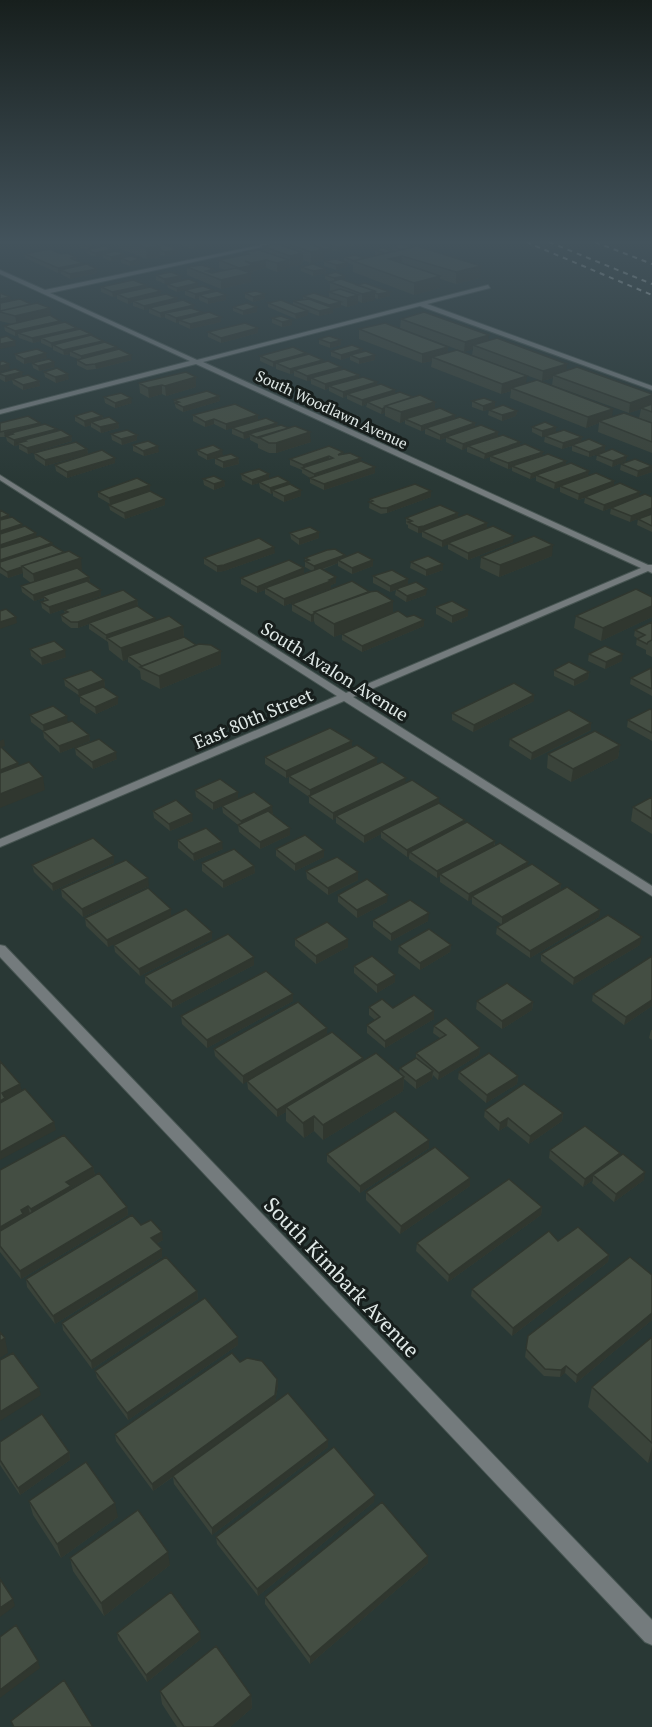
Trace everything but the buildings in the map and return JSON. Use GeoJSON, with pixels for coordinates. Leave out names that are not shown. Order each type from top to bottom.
{"type":"FeatureCollection","features":[{"type":"Feature","properties":{"kind":"street","name":"South Woodlawn Avenue"},"geometry":{"type":"LineString","coordinates":[[111,323],[650,568]]}},
{"type":"Feature","properties":{"kind":"street"},"geometry":{"type":"LineString","coordinates":[[0,412],[349,323]]}},
{"type":"Feature","properties":{"kind":"street"},"geometry":{"type":"LineString","coordinates":[[471,323],[652,388]]}},
{"type":"Feature","properties":{"kind":"street","name":"South Avalon Avenue"},"geometry":{"type":"LineString","coordinates":[[0,477],[652,892]]}},
{"type":"Feature","properties":{"kind":"street","name":"East 80th Street"},"geometry":{"type":"LineString","coordinates":[[0,843],[650,568]]}},
{"type":"Feature","properties":{"kind":"street","name":"South Kimbark Avenue"},"geometry":{"type":"LineString","coordinates":[[0,949],[652,1635]]}}]}
